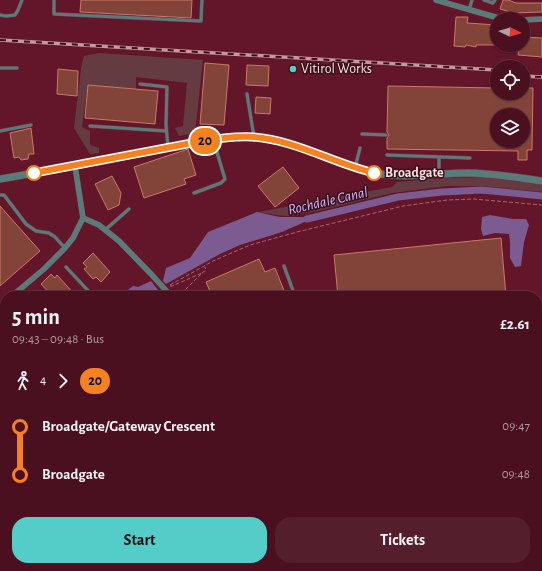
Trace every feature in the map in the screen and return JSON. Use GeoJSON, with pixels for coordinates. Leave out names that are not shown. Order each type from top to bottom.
{"type":"FeatureCollection","features":[{"type":"Feature","properties":{"kind":"street"},"geometry":{"type":"LineString","coordinates":[[436,0],[490,16]]}},
{"type":"Feature","properties":{"kind":"street"},"geometry":{"type":"LineString","coordinates":[[530,20],[542,19]]}},
{"type":"Feature","properties":{"kind":"street"},"geometry":{"type":"LineString","coordinates":[[0,179],[236,136],[272,140],[299,147],[355,168],[375,173],[397,176],[471,173],[542,181]]}},
{"type":"Feature","properties":{"kind":"street"},"geometry":{"type":"LineString","coordinates":[[18,291],[65,248],[73,238],[83,218],[75,166]]}},
{"type":"Feature","properties":{"kind":"street"},"geometry":{"type":"LineString","coordinates":[[83,218],[99,225],[119,241],[166,291]]}},
{"type":"Feature","properties":{"kind":"lane"},"geometry":{"type":"LineString","coordinates":[[0,15],[15,15],[22,0]]}},
{"type":"Feature","properties":{"kind":"lane"},"geometry":{"type":"LineString","coordinates":[[54,0],[54,14],[201,21],[202,0]]}},
{"type":"Feature","properties":{"kind":"lane"},"geometry":{"type":"LineString","coordinates":[[469,10],[472,0]]}},
{"type":"Feature","properties":{"kind":"lane"},"geometry":{"type":"LineString","coordinates":[[484,0],[494,3],[495,0]]}},
{"type":"Feature","properties":{"kind":"lane"},"geometry":{"type":"LineString","coordinates":[[0,68],[17,68]]}},
{"type":"Feature","properties":{"kind":"lane"},"geometry":{"type":"LineString","coordinates":[[140,84],[167,87],[166,131],[168,148]]}},
{"type":"Feature","properties":{"kind":"lane"},"geometry":{"type":"LineString","coordinates":[[247,94],[254,137]]}},
{"type":"Feature","properties":{"kind":"lane"},"geometry":{"type":"LineString","coordinates":[[0,131],[31,125]]}},
{"type":"Feature","properties":{"kind":"lane"},"geometry":{"type":"LineString","coordinates":[[90,126],[166,131]]}},
{"type":"Feature","properties":{"kind":"lane"},"geometry":{"type":"LineString","coordinates":[[362,134],[386,135]]}},
{"type":"Feature","properties":{"kind":"lane"},"geometry":{"type":"LineString","coordinates":[[194,193],[221,183],[225,178],[213,139]]}},
{"type":"Feature","properties":{"kind":"lane"},"geometry":{"type":"LineString","coordinates":[[355,168],[360,148]]}},
{"type":"Feature","properties":{"kind":"lane"},"geometry":{"type":"LineString","coordinates":[[387,155],[470,158]]}},
{"type":"Feature","properties":{"kind":"lane"},"geometry":{"type":"LineString","coordinates":[[439,157],[439,174]]}},
{"type":"Feature","properties":{"kind":"lane"},"geometry":{"type":"LineString","coordinates":[[0,195],[4,195],[26,224],[36,231],[49,233],[65,248]]}},
{"type":"Feature","properties":{"kind":"lane"},"geometry":{"type":"LineString","coordinates":[[105,230],[129,209]]}},
{"type":"Feature","properties":{"kind":"lane"},"geometry":{"type":"LineString","coordinates":[[284,266],[294,291]]}},
{"type":"Feature","properties":{"kind":"lane"},"geometry":{"type":"LineString","coordinates":[[66,267],[88,291]]}},
{"type":"Feature","properties":{"kind":"path"},"geometry":{"type":"LineString","coordinates":[[202,273],[169,286],[205,266],[250,246],[297,232],[403,206],[447,200],[474,199],[542,205]]}},
{"type":"Feature","properties":{"kind":"path"},"geometry":{"type":"LineString","coordinates":[[184,291],[206,270],[205,266]]}},
{"type":"Feature","properties":{"kind":"shaded area"},"geometry":{"type":"Polygon","coordinates":[[[99,53],[203,60],[195,133],[179,136],[175,128],[183,126],[187,83],[136,77],[136,89],[88,85],[82,127],[90,131],[90,145],[99,148],[99,153],[90,154],[74,128],[81,68],[84,56],[99,53]]]}},
{"type":"Feature","properties":{"kind":"shaded area"},"geometry":{"type":"Polygon","coordinates":[[[482,177],[542,184],[542,192],[482,186],[447,186],[392,193],[318,211],[287,216],[258,212],[392,187],[397,182],[482,177]]]}},
{"type":"Feature","properties":{"kind":"shaded area"},"geometry":{"type":"Polygon","coordinates":[[[257,212],[280,217],[316,217],[282,232],[240,245],[220,254],[166,284],[163,281],[166,268],[190,258],[208,232],[257,212]]]}},
{"type":"Feature","properties":{"kind":"shaded area"},"geometry":{"type":"Polygon","coordinates":[[[490,215],[513,219],[526,219],[529,225],[524,242],[521,266],[515,267],[510,258],[509,234],[495,233],[483,236],[481,229],[482,217],[490,215]]]}},
{"type":"Feature","properties":{"kind":"shaded area"},"geometry":{"type":"Polygon","coordinates":[[[151,281],[158,290],[126,291],[133,286],[138,287],[151,281]]]}},
{"type":"Feature","properties":{"kind":"building"},"geometry":{"type":"Polygon","coordinates":[[[81,0],[192,0],[191,18],[80,12],[81,0]]]}},
{"type":"Feature","properties":{"kind":"building"},"geometry":{"type":"Polygon","coordinates":[[[503,0],[516,3],[542,3],[542,12],[510,12],[500,9],[503,0]]]}},
{"type":"Feature","properties":{"kind":"building"},"geometry":{"type":"Polygon","coordinates":[[[456,17],[468,17],[467,23],[490,25],[490,45],[476,45],[476,47],[466,45],[465,47],[454,46],[456,17]]]}},
{"type":"Feature","properties":{"kind":"building"},"geometry":{"type":"Polygon","coordinates":[[[530,37],[542,38],[542,57],[518,55],[518,52],[530,52],[530,37]]]}},
{"type":"Feature","properties":{"kind":"building"},"geometry":{"type":"Polygon","coordinates":[[[205,63],[229,65],[224,125],[200,124],[205,63]]]}},
{"type":"Feature","properties":{"kind":"building"},"geometry":{"type":"Polygon","coordinates":[[[247,65],[269,66],[268,86],[246,85],[247,65]]]}},
{"type":"Feature","properties":{"kind":"building"},"geometry":{"type":"Polygon","coordinates":[[[58,69],[78,71],[77,96],[57,94],[58,69]]]}},
{"type":"Feature","properties":{"kind":"building"},"geometry":{"type":"Polygon","coordinates":[[[88,85],[158,91],[155,124],[85,118],[88,85]]]}},
{"type":"Feature","properties":{"kind":"building"},"geometry":{"type":"Polygon","coordinates":[[[388,86],[490,88],[490,100],[530,100],[530,88],[533,88],[532,150],[527,150],[527,160],[518,160],[518,151],[387,149],[387,138],[389,135],[387,132],[388,86]]]}},
{"type":"Feature","properties":{"kind":"building"},"geometry":{"type":"Polygon","coordinates":[[[256,97],[271,98],[270,114],[255,113],[256,97]]]}},
{"type":"Feature","properties":{"kind":"building"},"geometry":{"type":"Polygon","coordinates":[[[31,128],[34,154],[29,154],[28,159],[21,160],[19,157],[14,158],[10,133],[31,128]]]}},
{"type":"Feature","properties":{"kind":"building"},"geometry":{"type":"Polygon","coordinates":[[[188,149],[196,175],[184,179],[186,184],[144,198],[134,167],[188,149]]]}},
{"type":"Feature","properties":{"kind":"building"},"geometry":{"type":"Polygon","coordinates":[[[283,167],[299,188],[275,207],[258,186],[283,167]]]}},
{"type":"Feature","properties":{"kind":"building"},"geometry":{"type":"Polygon","coordinates":[[[112,176],[121,193],[119,205],[108,210],[95,184],[112,176]]]}},
{"type":"Feature","properties":{"kind":"building"},"geometry":{"type":"Polygon","coordinates":[[[0,206],[40,251],[0,286],[0,206]]]}},
{"type":"Feature","properties":{"kind":"building"},"geometry":{"type":"Polygon","coordinates":[[[501,238],[506,291],[338,291],[334,255],[501,238]]]}},
{"type":"Feature","properties":{"kind":"building"},"geometry":{"type":"Polygon","coordinates":[[[93,253],[110,272],[101,282],[96,277],[93,279],[84,269],[87,267],[83,263],[93,253]]]}},
{"type":"Feature","properties":{"kind":"building"},"geometry":{"type":"Polygon","coordinates":[[[259,259],[265,272],[275,268],[284,291],[210,291],[206,282],[259,259]]]}},
{"type":"Feature","properties":{"kind":"building"},"geometry":{"type":"Polygon","coordinates":[[[51,274],[55,278],[57,275],[71,291],[47,291],[41,284],[51,274]]]}},
{"type":"Feature","properties":{"kind":"waterway","name":"Rochdale Canal"},"geometry":{"type":"LineString","coordinates":[[307,219],[398,197],[442,192],[482,190],[542,196]]}},
{"type":"Feature","properties":{"kind":"railway"},"geometry":{"type":"LineString","coordinates":[[0,40],[490,70]]}},
{"type":"Feature","properties":{"kind":"railway"},"geometry":{"type":"LineString","coordinates":[[530,76],[542,77]]}},
{"type":"Feature","properties":{"kind":"bus line","name":"20"},"geometry":{"type":"LineString","coordinates":[[34,173],[236,136],[272,140],[299,147],[355,168],[374,173]]}},
{"type":"Feature","properties":{"kind":"place","name":"Vitirol Works"},"geometry":{"type":"Point","coordinates":[293,69]}},
{"type":"Feature","properties":{"kind":"place","name":"Broadgate"},"geometry":{"type":"Point","coordinates":[374,173]}}]}
